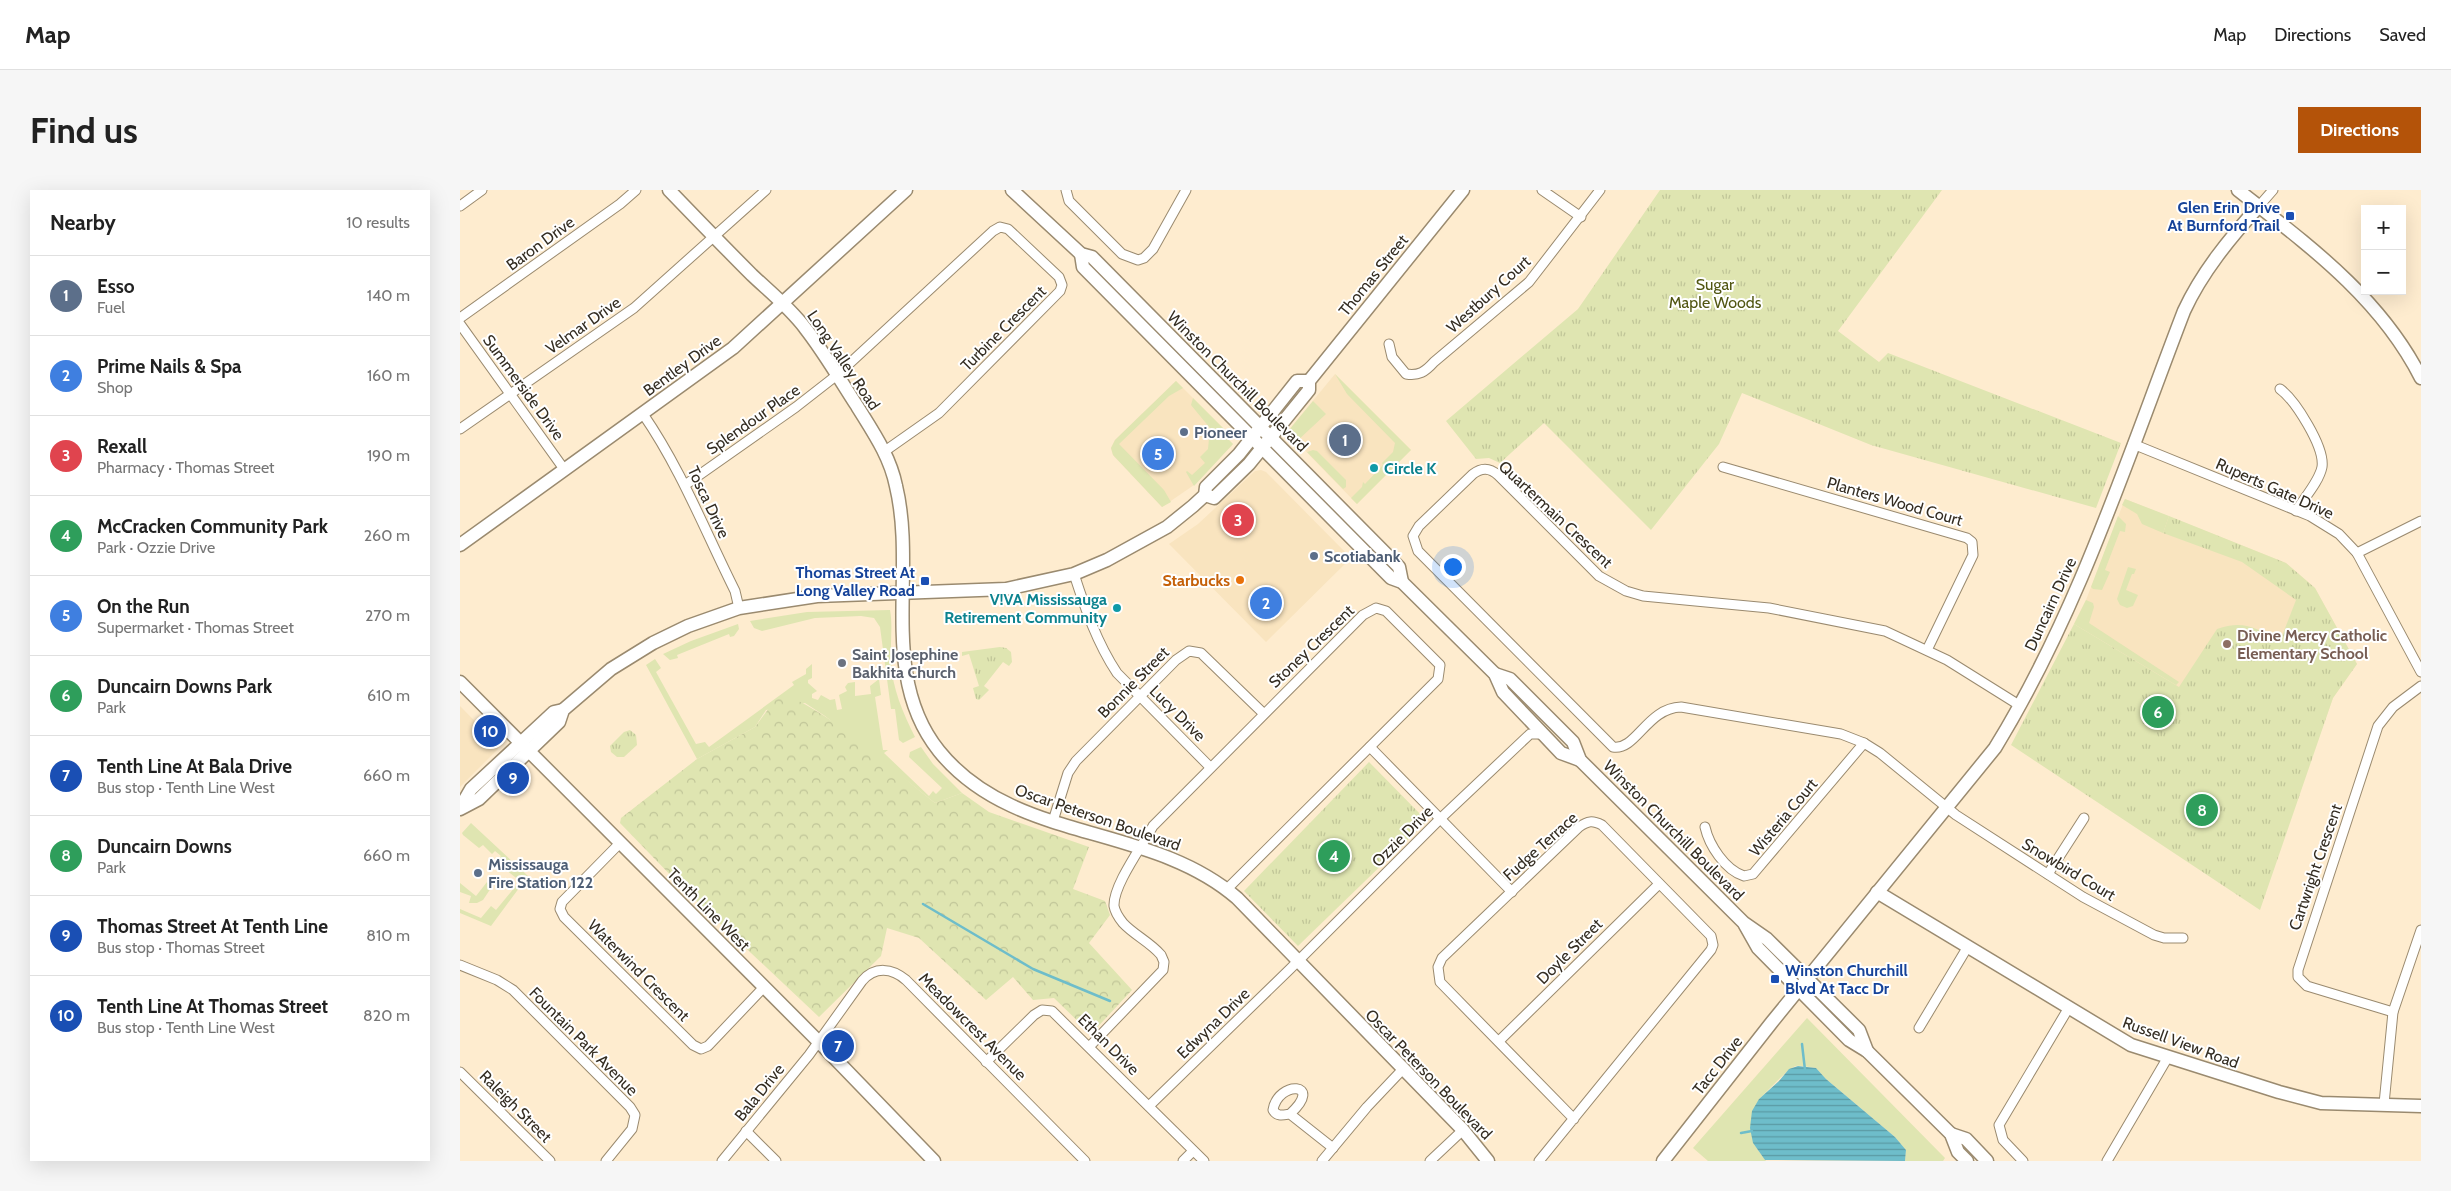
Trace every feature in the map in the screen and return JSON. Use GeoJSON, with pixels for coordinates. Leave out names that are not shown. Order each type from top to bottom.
{"type":"FeatureCollection","features":[{"type":"Feature","properties":{"kind":"street"},"geometry":{"type":"LineString","coordinates":[[460,206],[482,190]]}},
{"type":"Feature","properties":{"kind":"street","name":"Baron Drive"},"geometry":{"type":"LineString","coordinates":[[460,318],[620,204],[636,190]]}},
{"type":"Feature","properties":{"kind":"street","name":"Long Valley Road"},"geometry":{"type":"LineString","coordinates":[[669,190],[804,326],[885,451],[896,484],[901,510],[903,594]]}},
{"type":"Feature","properties":{"kind":"street","name":"Velmar Drive"},"geometry":{"type":"LineString","coordinates":[[460,429],[634,308],[766,190]]}},
{"type":"Feature","properties":{"kind":"street","name":"Bentley Drive"},"geometry":{"type":"LineString","coordinates":[[460,545],[733,348],[906,190]]}},
{"type":"Feature","properties":{"kind":"street"},"geometry":{"type":"LineString","coordinates":[[1066,190],[1069,201],[1122,254],[1138,260],[1144,258],[1153,249],[1186,190]]}},
{"type":"Feature","properties":{"kind":"street","name":"Thomas Street"},"geometry":{"type":"LineString","coordinates":[[1205,495],[1214,498],[1262,448],[1309,390],[1309,381],[1463,190]]}},
{"type":"Feature","properties":{"kind":"street"},"geometry":{"type":"LineString","coordinates":[[1542,190],[1581,217]]}},
{"type":"Feature","properties":{"kind":"street","name":"Westbury Court"},"geometry":{"type":"LineString","coordinates":[[1389,344],[1397,365],[1406,374],[1416,375],[1426,371],[1529,282],[1600,190]]}},
{"type":"Feature","properties":{"kind":"street"},"geometry":{"type":"LineString","coordinates":[[2238,190],[2335,267],[2357,288],[2400,340],[2421,378]]}},
{"type":"Feature","properties":{"kind":"street"},"geometry":{"type":"LineString","coordinates":[[2259,206],[2273,190]]}},
{"type":"Feature","properties":{"kind":"street","name":"Winston Churchill Boulevard"},"geometry":{"type":"LineString","coordinates":[[1014,191],[1081,254],[1092,257],[1271,437],[1399,567],[1402,582]]}},
{"type":"Feature","properties":{"kind":"street","name":"Duncairn Drive"},"geometry":{"type":"LineString","coordinates":[[1807,978],[1995,748],[2019,705],[2076,591],[2194,288],[2259,206]]}},
{"type":"Feature","properties":{"kind":"street","name":"Turbine Crescent"},"geometry":{"type":"LineString","coordinates":[[837,375],[997,228],[1003,227],[1014,233],[1059,277],[1062,285],[1058,296],[939,413],[885,451]]}},
{"type":"Feature","properties":{"kind":"street","name":"Winston Churchill Boulevard"},"geometry":{"type":"LineString","coordinates":[[1081,254],[1083,267],[1391,578],[1402,582],[1495,674],[1503,692],[1528,718],[1536,734],[1561,753],[1580,760]]}},
{"type":"Feature","properties":{"kind":"street","name":"Summerside Drive"},"geometry":{"type":"LineString","coordinates":[[460,324],[564,469]]}},
{"type":"Feature","properties":{"kind":"street","name":"Splendour Place"},"geometry":{"type":"LineString","coordinates":[[685,485],[796,407],[837,375]]}},
{"type":"Feature","properties":{"kind":"street","name":"Thomas Street"},"geometry":{"type":"LineString","coordinates":[[460,808],[471,789],[525,746],[554,712],[563,710],[611,669],[652,643],[688,626],[739,608],[803,597],[1006,589],[1074,574],[1114,557],[1159,532],[1205,495],[1206,487],[1252,438],[1297,381],[1309,381]]}},
{"type":"Feature","properties":{"kind":"street"},"geometry":{"type":"LineString","coordinates":[[2280,389],[2299,410],[2319,449],[2322,462],[2319,475],[2296,511]]}},
{"type":"Feature","properties":{"kind":"street","name":"Tosca Drive"},"geometry":{"type":"LineString","coordinates":[[642,414],[664,444],[685,485],[735,591],[739,608]]}},
{"type":"Feature","properties":{"kind":"street","name":"Ruperts Gate Drive"},"geometry":{"type":"LineString","coordinates":[[2133,444],[2296,511],[2323,523],[2339,534],[2357,553],[2421,672]]}},
{"type":"Feature","properties":{"kind":"street","name":"Planters Wood Court"},"geometry":{"type":"LineString","coordinates":[[1723,467],[1967,538],[1972,542],[1973,554],[1928,650]]}},
{"type":"Feature","properties":{"kind":"street","name":"Quartermain Crescent"},"geometry":{"type":"LineString","coordinates":[[1946,808],[1880,753],[1864,743],[1841,734],[1681,707],[1662,710],[1630,742],[1619,748],[1613,747],[1418,551],[1413,541],[1416,530],[1473,474],[1480,470],[1488,469],[1498,475],[1587,565],[1610,584],[1643,596],[1762,607],[1872,627],[1928,650],[2019,705]]}},
{"type":"Feature","properties":{"kind":"street"},"geometry":{"type":"LineString","coordinates":[[2357,553],[2421,521]]}},
{"type":"Feature","properties":{"kind":"street","name":"Lucy Drive"},"geometry":{"type":"LineString","coordinates":[[1074,574],[1085,608],[1105,655],[1117,673],[1210,767]]}},
{"type":"Feature","properties":{"kind":"street","name":"Oscar Peterson Boulevard"},"geometry":{"type":"LineString","coordinates":[[903,594],[903,633],[907,684],[918,716],[930,738],[951,764],[977,788],[1012,808],[1140,847],[1180,862],[1227,890],[1463,1130],[1488,1161]]}},
{"type":"Feature","properties":{"kind":"street","name":"Stoney Crescent"},"geometry":{"type":"LineString","coordinates":[[1090,1046],[1163,970],[1164,962],[1161,955],[1130,930],[1115,910],[1116,896],[1140,847],[1160,818],[1363,615],[1369,610],[1381,609],[1391,614],[1436,660],[1441,668],[1434,684],[1227,890]]}},
{"type":"Feature","properties":{"kind":"street","name":"Bonnie Street"},"geometry":{"type":"LineString","coordinates":[[1052,821],[1068,772],[1076,760],[1182,655],[1189,651],[1201,653],[1263,713]]}},
{"type":"Feature","properties":{"kind":"street","name":"Winston Churchill Boulevard"},"geometry":{"type":"LineString","coordinates":[[1495,674],[1510,679],[1573,742],[1580,760],[1744,922],[1768,939],[1859,1030],[1867,1051]]}},
{"type":"Feature","properties":{"kind":"street","name":"Tenth Line West"},"geometry":{"type":"LineString","coordinates":[[460,682],[934,1161]]}},
{"type":"Feature","properties":{"kind":"street","name":"Cartwright Crescent"},"geometry":{"type":"LineString","coordinates":[[2393,1012],[2307,986],[2301,982],[2298,970],[2378,726],[2393,707],[2421,686]]}},
{"type":"Feature","properties":{"kind":"street","name":"Ozzie Drive"},"geometry":{"type":"LineString","coordinates":[[1298,962],[1441,818],[1536,734]]}},
{"type":"Feature","properties":{"kind":"street","name":"Wisteria Court"},"geometry":{"type":"LineString","coordinates":[[1705,826],[1710,844],[1735,872],[1744,876],[1754,874],[1864,743]]}},
{"type":"Feature","properties":{"kind":"street"},"geometry":{"type":"LineString","coordinates":[[1370,748],[1512,892]]}},
{"type":"Feature","properties":{"kind":"street","name":"Snowbird Court"},"geometry":{"type":"LineString","coordinates":[[1946,808],[2083,897],[2154,935],[2183,938]]}},
{"type":"Feature","properties":{"kind":"street"},"geometry":{"type":"LineString","coordinates":[[2048,874],[2084,818]]}},
{"type":"Feature","properties":{"kind":"street","name":"Fudge Terrace"},"geometry":{"type":"LineString","coordinates":[[1539,1161],[1574,1119],[1711,950],[1713,945],[1711,936],[1602,826],[1594,821],[1586,822],[1579,827],[1442,958],[1438,967],[1440,982],[1574,1119]]}},
{"type":"Feature","properties":{"kind":"street","name":"Waterwind Crescent"},"geometry":{"type":"LineString","coordinates":[[620,843],[562,902],[560,910],[564,917],[693,1045],[701,1049],[708,1046],[764,988]]}},
{"type":"Feature","properties":{"kind":"street","name":"Doyle Street"},"geometry":{"type":"LineString","coordinates":[[1499,1041],[1659,884]]}},
{"type":"Feature","properties":{"kind":"street","name":"Russell View Road"},"geometry":{"type":"LineString","coordinates":[[1878,892],[1967,948],[2131,1045],[2314,1102],[2421,1106]]}},
{"type":"Feature","properties":{"kind":"street","name":"Winston Churchill Boulevard"},"geometry":{"type":"LineString","coordinates":[[1744,922],[1758,948],[1849,1040],[1867,1051],[1951,1134],[1958,1152],[1967,1161]]}},
{"type":"Feature","properties":{"kind":"street"},"geometry":{"type":"LineString","coordinates":[[2384,1104],[2393,1012],[2421,930]]}},
{"type":"Feature","properties":{"kind":"street"},"geometry":{"type":"LineString","coordinates":[[1919,1028],[1967,948]]}},
{"type":"Feature","properties":{"kind":"street","name":"Edwyna Drive"},"geometry":{"type":"LineString","coordinates":[[1149,1106],[1298,962]]}},
{"type":"Feature","properties":{"kind":"street","name":"Fountain Park Avenue"},"geometry":{"type":"LineString","coordinates":[[460,965],[497,980],[513,990],[636,1115],[632,1129],[606,1161]]}},
{"type":"Feature","properties":{"kind":"street","name":"Meadowcrest Avenue"},"geometry":{"type":"LineString","coordinates":[[818,1042],[865,977],[873,972],[882,970],[897,974],[906,980],[1085,1161]]}},
{"type":"Feature","properties":{"kind":"street","name":"Tacc Drive"},"geometry":{"type":"LineString","coordinates":[[1663,1161],[1807,978]]}},
{"type":"Feature","properties":{"kind":"street"},"geometry":{"type":"LineString","coordinates":[[2023,1161],[2003,1140],[1999,1125],[2068,1008]]}},
{"type":"Feature","properties":{"kind":"street","name":"Ethan Drive"},"geometry":{"type":"LineString","coordinates":[[986,1062],[1034,1015],[1042,1010],[1056,1013],[1204,1161]]}},
{"type":"Feature","properties":{"kind":"street","name":"Bala Drive"},"geometry":{"type":"LineString","coordinates":[[722,1161],[818,1042]]}},
{"type":"Feature","properties":{"kind":"street"},"geometry":{"type":"LineString","coordinates":[[2107,1161],[2168,1057]]}},
{"type":"Feature","properties":{"kind":"street"},"geometry":{"type":"LineString","coordinates":[[1322,1161],[1403,1069]]}},
{"type":"Feature","properties":{"kind":"street","name":"Raleigh Street"},"geometry":{"type":"LineString","coordinates":[[460,1072],[550,1161]]}},
{"type":"Feature","properties":{"kind":"street"},"geometry":{"type":"LineString","coordinates":[[1290,1114],[1333,1148]]}},
{"type":"Feature","properties":{"kind":"street"},"geometry":{"type":"LineString","coordinates":[[1430,1161],[1463,1130]]}},
{"type":"Feature","properties":{"kind":"street"},"geometry":{"type":"LineString","coordinates":[[746,1131],[776,1161]]}},
{"type":"Feature","properties":{"kind":"street","name":"Winston Churchill Boulevard"},"geometry":{"type":"LineString","coordinates":[[1951,1134],[1966,1139],[1987,1161]]}},
{"type":"Feature","properties":{"kind":"street"},"geometry":{"type":"LineString","coordinates":[[1183,1161],[1193,1151]]}},
{"type":"Feature","properties":{"kind":"shaded area"},"geometry":{"type":"Polygon","coordinates":[[[1335,374],[1411,450],[1357,504],[1289,434],[1289,430],[1335,374]]]}},
{"type":"Feature","properties":{"kind":"shaded area"},"geometry":{"type":"Polygon","coordinates":[[[1176,381],[1228,433],[1225,436],[1233,444],[1194,485],[1162,507],[1113,455],[1111,448],[1115,440],[1176,381]]]}},
{"type":"Feature","properties":{"kind":"shaded area"},"geometry":{"type":"Polygon","coordinates":[[[1261,470],[1266,472],[1351,558],[1266,642],[1169,544],[1198,524],[1255,471],[1261,470]]]}},
{"type":"Feature","properties":{"kind":"shaded area","name":"Divine Mercy Catholic Elementary School"},"geometry":{"type":"Polygon","coordinates":[[[2125,499],[2286,563],[2315,588],[2357,664],[2333,698],[2312,757],[2191,695],[2074,624],[2086,600],[2125,499]]]}},
{"type":"Feature","properties":{"kind":"shaded area"},"geometry":{"type":"Polygon","coordinates":[[[460,706],[497,744],[498,749],[460,787],[460,706]]]}},
{"type":"Feature","properties":{"kind":"green space","name":"Sugar Maple Woods"},"geometry":{"type":"Polygon","coordinates":[[[1660,190],[1942,190],[1838,331],[1879,362],[1888,353],[2121,443],[2096,508],[1871,445],[1742,393],[1719,444],[1651,530],[1544,423],[1500,463],[1489,458],[1476,459],[1446,421],[1578,309],[1660,190]]]}},
{"type":"Feature","properties":{"kind":"green space"},"geometry":{"type":"Polygon","coordinates":[[[1335,374],[1411,450],[1357,504],[1351,498],[1362,487],[1363,482],[1365,484],[1383,465],[1382,463],[1393,452],[1395,443],[1347,394],[1335,374]]]}},
{"type":"Feature","properties":{"kind":"green space"},"geometry":{"type":"Polygon","coordinates":[[[1176,381],[1183,388],[1169,396],[1119,444],[1164,490],[1171,502],[1162,507],[1113,455],[1111,448],[1115,440],[1176,381]]]}},
{"type":"Feature","properties":{"kind":"green space"},"geometry":{"type":"Polygon","coordinates":[[[1193,398],[1228,433],[1225,436],[1233,444],[1194,486],[1186,472],[1192,475],[1205,463],[1200,457],[1208,449],[1210,428],[1191,405],[1193,398]]]}},
{"type":"Feature","properties":{"kind":"green space"},"geometry":{"type":"Polygon","coordinates":[[[1313,401],[1326,414],[1296,442],[1289,434],[1289,430],[1313,401]]]}},
{"type":"Feature","properties":{"kind":"green space"},"geometry":{"type":"Polygon","coordinates":[[[1317,451],[1346,480],[1346,487],[1343,489],[1307,452],[1317,451]]]}},
{"type":"Feature","properties":{"kind":"green space"},"geometry":{"type":"Polygon","coordinates":[[[2125,499],[2169,516],[2163,533],[2142,524],[2137,514],[2122,505],[2125,499]]]}},
{"type":"Feature","properties":{"kind":"green space"},"geometry":{"type":"Polygon","coordinates":[[[2118,516],[2126,524],[2125,532],[2120,531],[2105,570],[2110,572],[2102,590],[2093,589],[2091,587],[2118,516]]]}},
{"type":"Feature","properties":{"kind":"green space"},"geometry":{"type":"Polygon","coordinates":[[[2169,516],[2286,563],[2315,588],[2357,664],[2333,698],[2260,910],[2011,745],[2074,624],[2179,687],[2217,629],[2243,625],[2257,629],[2280,641],[2296,600],[2242,562],[2163,533],[2169,516]]]}},
{"type":"Feature","properties":{"kind":"green space"},"geometry":{"type":"Polygon","coordinates":[[[2128,567],[2136,569],[2126,590],[2138,595],[2133,606],[2127,608],[2120,605],[2117,599],[2128,567]]]}},
{"type":"Feature","properties":{"kind":"green space"},"geometry":{"type":"Polygon","coordinates":[[[2086,600],[2093,603],[2094,607],[2089,623],[2179,682],[2176,685],[2074,624],[2086,600]]]}},
{"type":"Feature","properties":{"kind":"green space"},"geometry":{"type":"Polygon","coordinates":[[[890,610],[893,681],[902,710],[915,737],[903,743],[899,740],[895,709],[891,709],[880,627],[874,618],[861,616],[815,618],[762,631],[754,628],[750,621],[807,612],[890,610]]]}},
{"type":"Feature","properties":{"kind":"green space"},"geometry":{"type":"Polygon","coordinates":[[[738,624],[739,629],[734,636],[730,637],[729,634],[677,655],[678,658],[670,660],[663,654],[691,641],[738,624]]]}},
{"type":"Feature","properties":{"kind":"green space"},"geometry":{"type":"Polygon","coordinates":[[[1000,647],[1006,648],[1011,652],[1012,662],[1009,666],[1003,662],[984,686],[989,690],[979,700],[976,699],[973,688],[979,686],[969,654],[962,656],[962,652],[1000,647]]]}},
{"type":"Feature","properties":{"kind":"green space"},"geometry":{"type":"Polygon","coordinates":[[[655,659],[661,668],[656,672],[696,744],[705,742],[709,747],[794,685],[792,682],[806,674],[806,669],[812,664],[812,678],[808,680],[808,683],[817,691],[812,694],[812,698],[818,700],[821,695],[830,700],[835,699],[837,710],[842,709],[839,695],[847,691],[845,687],[848,683],[855,682],[855,696],[871,694],[870,686],[879,679],[881,695],[875,697],[883,750],[888,750],[884,753],[929,796],[933,791],[936,794],[942,788],[909,757],[910,752],[921,747],[933,764],[962,793],[935,803],[825,716],[805,703],[766,710],[755,727],[697,759],[646,665],[655,659]]]}},
{"type":"Feature","properties":{"kind":"green space"},"geometry":{"type":"Polygon","coordinates":[[[787,696],[825,716],[863,744],[935,803],[962,793],[989,812],[1089,847],[1073,889],[1105,901],[1110,915],[1089,943],[1132,990],[1091,1034],[1054,998],[1033,1000],[1013,977],[986,1000],[919,938],[887,928],[881,956],[819,1017],[699,904],[620,823],[621,818],[697,759],[755,727],[775,700],[787,696]]]}},
{"type":"Feature","properties":{"kind":"green space"},"geometry":{"type":"Polygon","coordinates":[[[630,730],[636,735],[637,745],[624,757],[617,757],[611,752],[610,746],[624,732],[630,730]]]}},
{"type":"Feature","properties":{"kind":"green space"},"geometry":{"type":"Polygon","coordinates":[[[1369,762],[1427,821],[1298,946],[1244,891],[1369,762]]]}},
{"type":"Feature","properties":{"kind":"green space"},"geometry":{"type":"Polygon","coordinates":[[[471,823],[528,876],[491,926],[460,913],[460,909],[481,918],[491,906],[496,910],[520,881],[496,862],[501,856],[495,851],[492,854],[483,845],[479,848],[463,835],[462,833],[471,823]]]}},
{"type":"Feature","properties":{"kind":"green space"},"geometry":{"type":"Polygon","coordinates":[[[487,882],[491,888],[483,900],[477,903],[469,903],[471,896],[460,892],[460,883],[476,896],[487,882]]]}},
{"type":"Feature","properties":{"kind":"green space"},"geometry":{"type":"Polygon","coordinates":[[[1807,1018],[1945,1158],[1943,1161],[1905,1161],[1906,1150],[1895,1137],[1826,1079],[1816,1068],[1801,1066],[1796,1066],[1788,1071],[1759,1099],[1753,1143],[1766,1161],[1708,1161],[1693,1148],[1807,1018]]]}},
{"type":"Feature","properties":{"kind":"water"},"geometry":{"type":"Polygon","coordinates":[[[1798,1066],[1816,1068],[1826,1079],[1895,1137],[1906,1150],[1905,1161],[1765,1160],[1753,1143],[1750,1128],[1752,1111],[1759,1099],[1789,1069],[1798,1066]]]}},
{"type":"Feature","properties":{"kind":"waterway"},"geometry":{"type":"LineString","coordinates":[[923,904],[1033,969],[1110,1001]]}},
{"type":"Feature","properties":{"kind":"waterway"},"geometry":{"type":"LineString","coordinates":[[1802,1044],[1805,1070]]}},
{"type":"Feature","properties":{"kind":"waterway"},"geometry":{"type":"LineString","coordinates":[[1741,1133],[1752,1131]]}},
{"type":"Feature","properties":{"kind":"place","name":"Glen Erin Drive At Burnford Trail"},"geometry":{"type":"Point","coordinates":[2290,216]}},
{"type":"Feature","properties":{"kind":"place","name":"Pioneer"},"geometry":{"type":"Point","coordinates":[1184,432]}},
{"type":"Feature","properties":{"kind":"place","name":"Esso"},"geometry":{"type":"Point","coordinates":[1345,440]}},
{"type":"Feature","properties":{"kind":"place","name":"On the Run"},"geometry":{"type":"Point","coordinates":[1158,454]}},
{"type":"Feature","properties":{"kind":"place","name":"Circle K"},"geometry":{"type":"Point","coordinates":[1374,468]}},
{"type":"Feature","properties":{"kind":"place","name":"Rexall"},"geometry":{"type":"Point","coordinates":[1238,520]}},
{"type":"Feature","properties":{"kind":"place","name":"Scotiabank"},"geometry":{"type":"Point","coordinates":[1314,556]}},
{"type":"Feature","properties":{"kind":"place","name":"Starbucks"},"geometry":{"type":"Point","coordinates":[1240,580]}},
{"type":"Feature","properties":{"kind":"place","name":"Thomas Street At Long Valley Road"},"geometry":{"type":"Point","coordinates":[925,581]}},
{"type":"Feature","properties":{"kind":"place","name":"Prime Nails & Spa"},"geometry":{"type":"Point","coordinates":[1266,603]}},
{"type":"Feature","properties":{"kind":"place","name":"V!VA Mississauga Retirement Community"},"geometry":{"type":"Point","coordinates":[1117,608]}},
{"type":"Feature","properties":{"kind":"place","name":"Divine Mercy Catholic Elementary School"},"geometry":{"type":"Point","coordinates":[2227,644]}},
{"type":"Feature","properties":{"kind":"place","name":"Saint Josephine Bakhita Church"},"geometry":{"type":"Point","coordinates":[842,663]}},
{"type":"Feature","properties":{"kind":"place","name":"Duncairn Downs Park"},"geometry":{"type":"Point","coordinates":[2158,712]}},
{"type":"Feature","properties":{"kind":"place","name":"Tenth Line At Thomas Street"},"geometry":{"type":"Point","coordinates":[490,731]}},
{"type":"Feature","properties":{"kind":"place","name":"Thomas Street At Tenth Line"},"geometry":{"type":"Point","coordinates":[513,778]}},
{"type":"Feature","properties":{"kind":"place","name":"Duncairn Downs"},"geometry":{"type":"Point","coordinates":[2202,810]}},
{"type":"Feature","properties":{"kind":"place","name":"McCracken Community Park"},"geometry":{"type":"Point","coordinates":[1334,856]}},
{"type":"Feature","properties":{"kind":"place","name":"Mississauga Fire Station 122"},"geometry":{"type":"Point","coordinates":[478,873]}},
{"type":"Feature","properties":{"kind":"place","name":"Winston Churchill Blvd At Tacc Dr"},"geometry":{"type":"Point","coordinates":[1775,979]}},
{"type":"Feature","properties":{"kind":"place","name":"Tenth Line At Bala Drive"},"geometry":{"type":"Point","coordinates":[838,1046]}}]}
